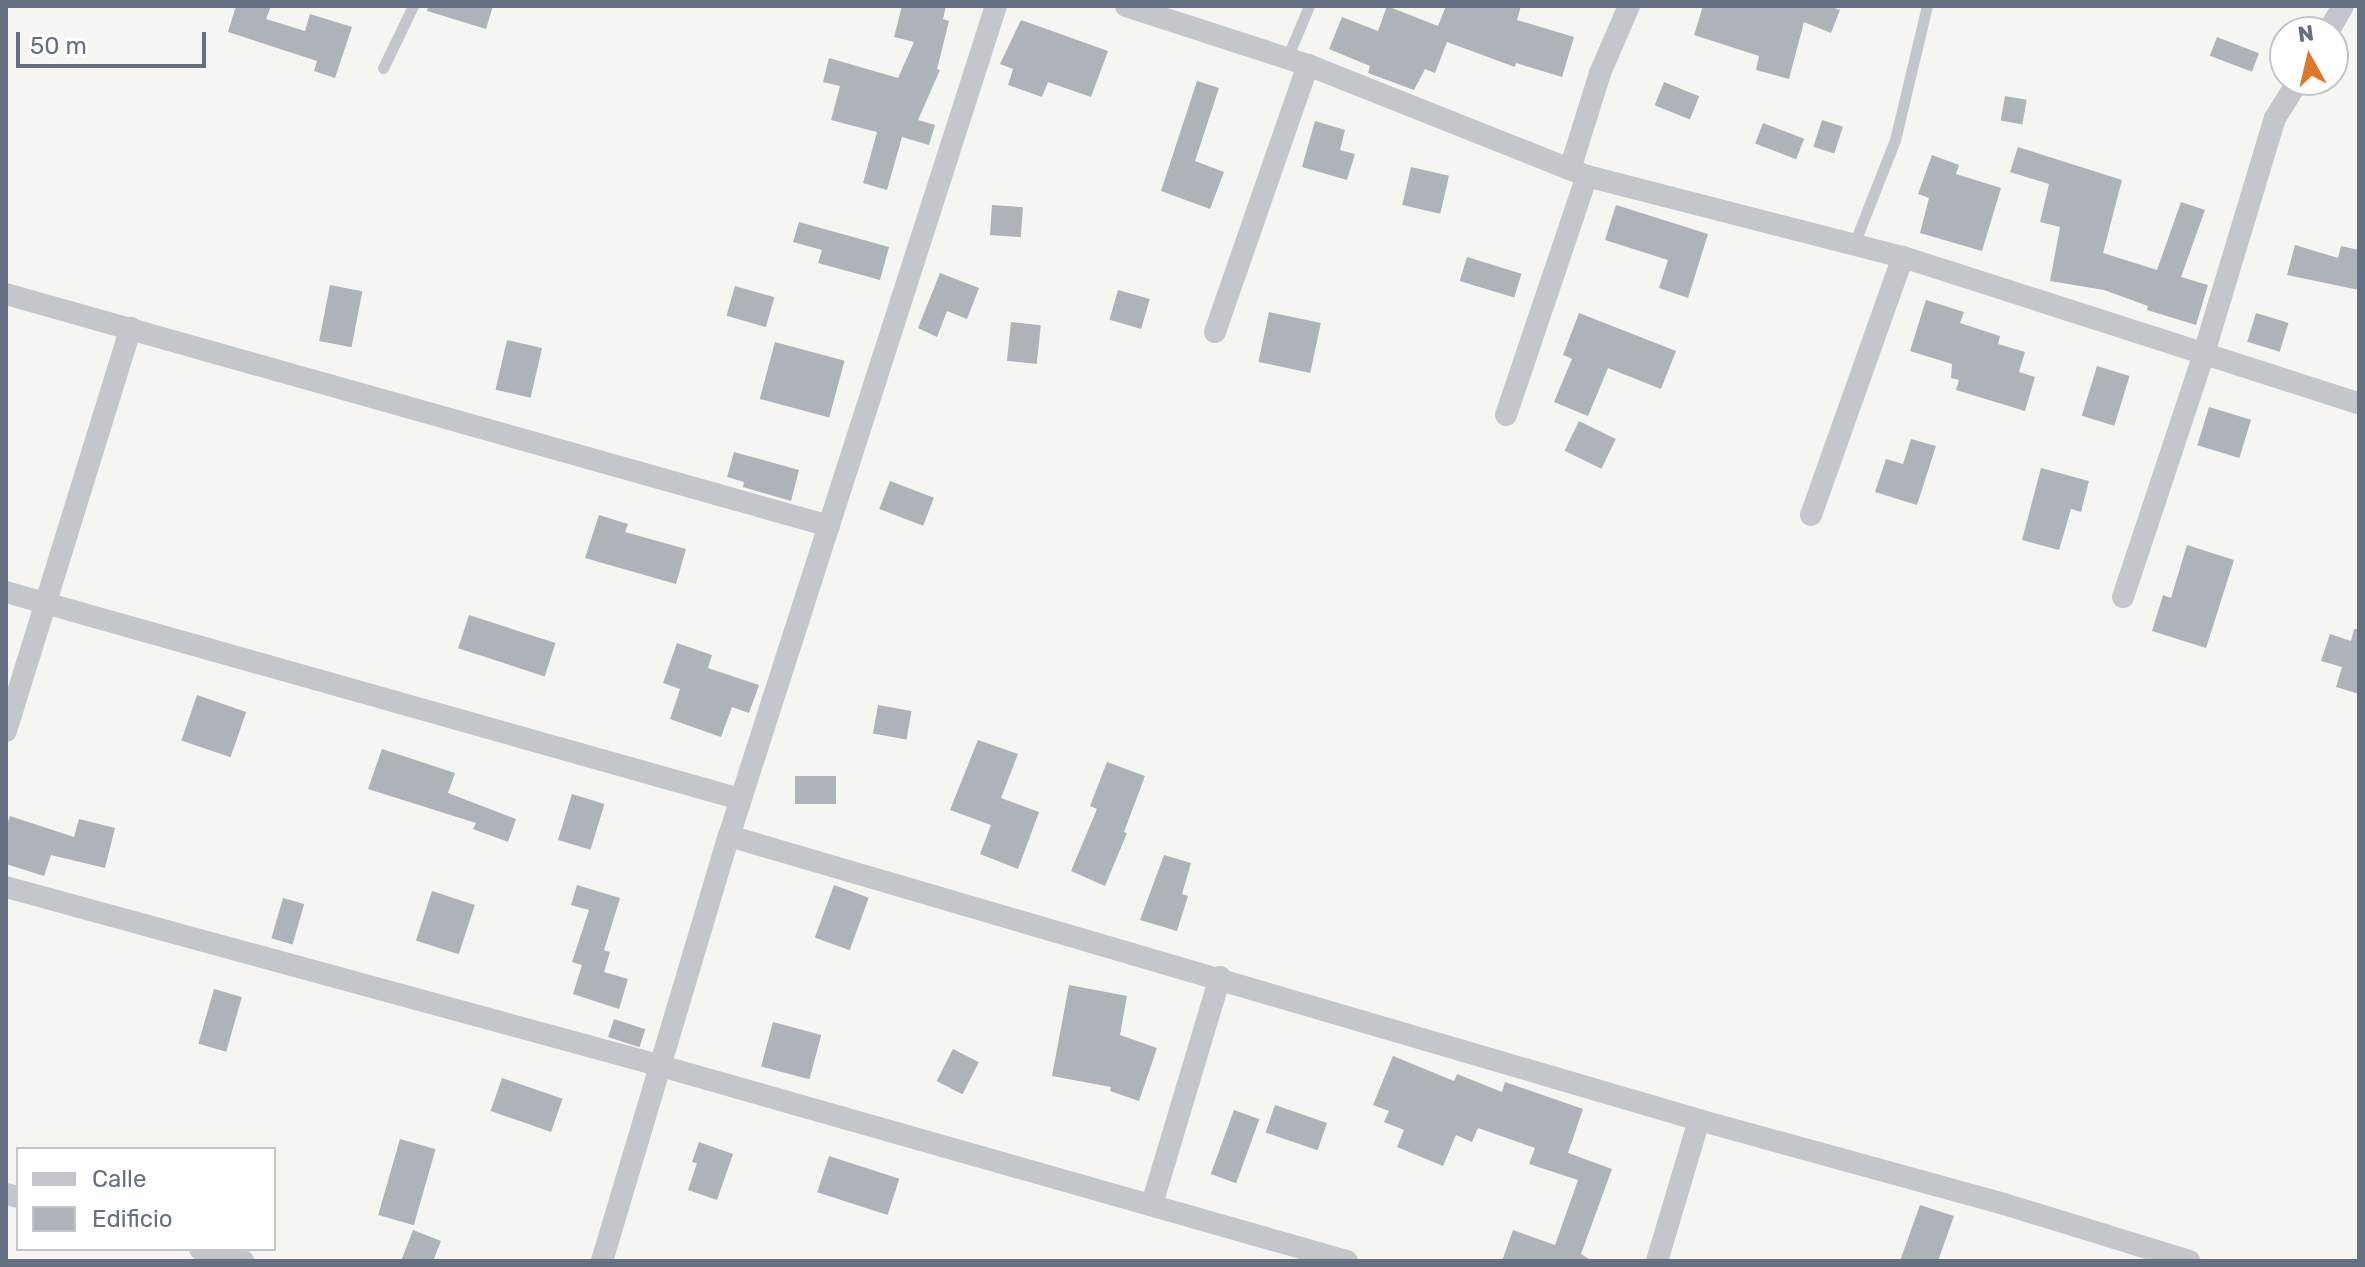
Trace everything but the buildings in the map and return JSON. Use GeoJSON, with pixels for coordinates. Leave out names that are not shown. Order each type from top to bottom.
{"type":"FeatureCollection","features":[{"type":"Feature","properties":{"kind":"street"},"geometry":{"type":"LineString","coordinates":[[602,1261],[740,799],[996,6]]}},
{"type":"Feature","properties":{"kind":"street"},"geometry":{"type":"LineString","coordinates":[[1126,6],[1298,61],[1578,173],[1903,257],[2359,403]]}},
{"type":"Feature","properties":{"kind":"street"},"geometry":{"type":"LineString","coordinates":[[1506,415],[1578,173],[1600,73],[1629,6]]}},
{"type":"Feature","properties":{"kind":"street"},"geometry":{"type":"LineString","coordinates":[[1215,332],[1298,61]]}},
{"type":"Feature","properties":{"kind":"street"},"geometry":{"type":"LineString","coordinates":[[2123,597],[2204,353],[2275,118],[2289,96]]}},
{"type":"Feature","properties":{"kind":"street"},"geometry":{"type":"LineString","coordinates":[[1811,515],[1903,257]]}},
{"type":"Feature","properties":{"kind":"street"},"geometry":{"type":"LineString","coordinates":[[6,294],[829,526]]}},
{"type":"Feature","properties":{"kind":"street"},"geometry":{"type":"LineString","coordinates":[[6,731],[131,328]]}},
{"type":"Feature","properties":{"kind":"street"},"geometry":{"type":"LineString","coordinates":[[6,592],[740,799]]}},
{"type":"Feature","properties":{"kind":"street"},"geometry":{"type":"LineString","coordinates":[[729,836],[1220,977],[1699,1120],[2004,1204],[2157,1256],[2189,1261]]}},
{"type":"Feature","properties":{"kind":"street"},"geometry":{"type":"LineString","coordinates":[[6,887],[661,1066],[1347,1261]]}},
{"type":"Feature","properties":{"kind":"street"},"geometry":{"type":"LineString","coordinates":[[1152,1204],[1220,977]]}},
{"type":"Feature","properties":{"kind":"street"},"geometry":{"type":"LineString","coordinates":[[1657,1261],[1699,1120]]}},
{"type":"Feature","properties":{"kind":"street"},"geometry":{"type":"LineString","coordinates":[[207,1251],[243,1261]]}},
{"type":"Feature","properties":{"kind":"lane"},"geometry":{"type":"LineString","coordinates":[[383,68],[413,6]]}},
{"type":"Feature","properties":{"kind":"lane"},"geometry":{"type":"LineString","coordinates":[[1298,61],[1309,6]]}},
{"type":"Feature","properties":{"kind":"lane"},"geometry":{"type":"LineString","coordinates":[[1854,244],[1895,140],[1927,6]]}}]}
